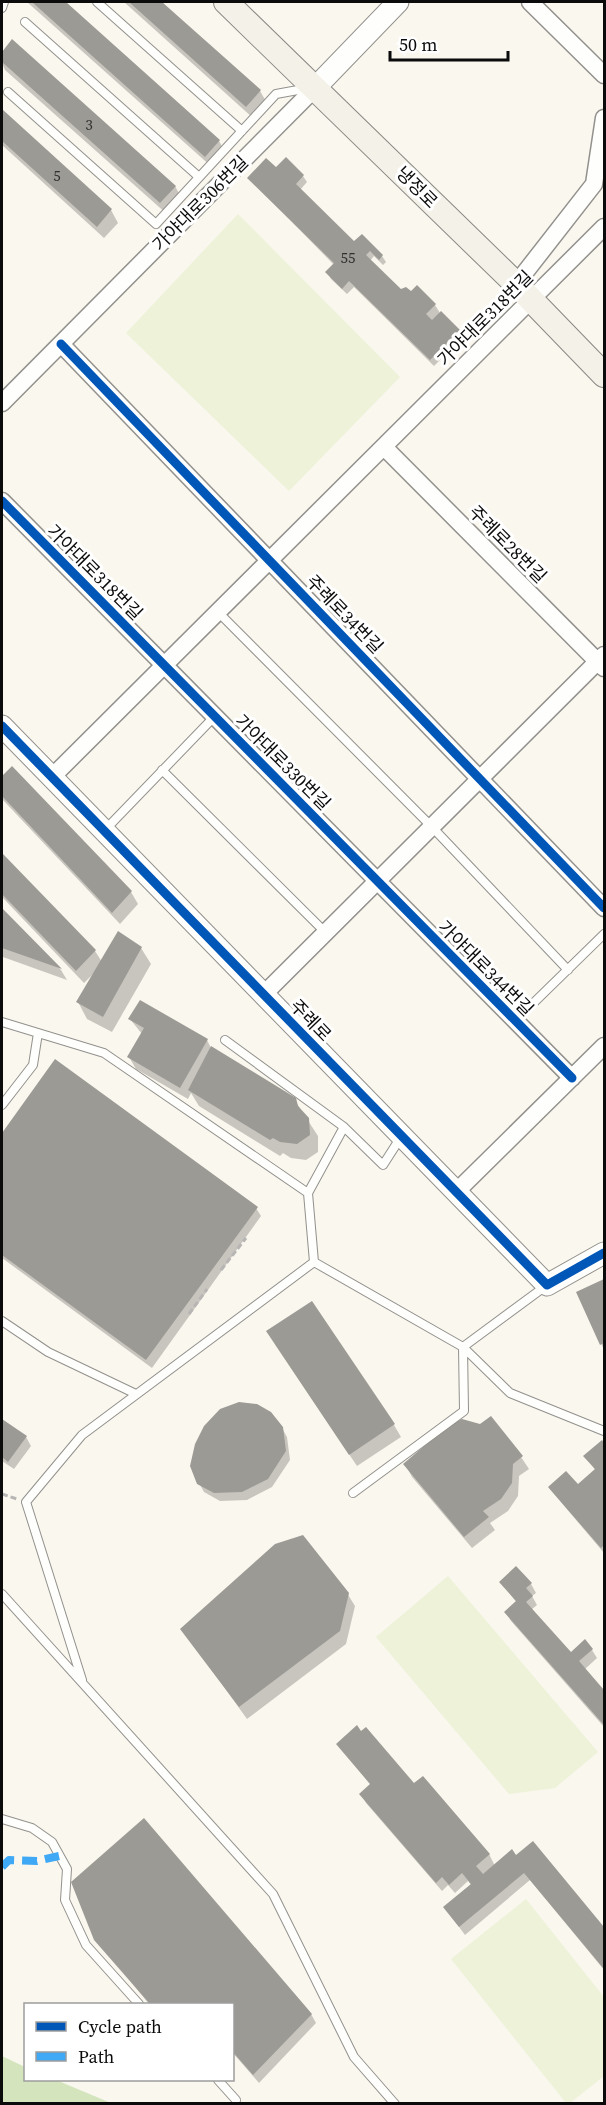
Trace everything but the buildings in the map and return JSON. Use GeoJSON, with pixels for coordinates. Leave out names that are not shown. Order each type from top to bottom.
{"type":"FeatureCollection","features":[{"type":"Feature","properties":{"kind":"main road","name":"냉정로"},"geometry":{"type":"LineString","coordinates":[[226,2],[316,87],[604,375]]}},
{"type":"Feature","properties":{"kind":"street","name":"가야대로306번길"},"geometry":{"type":"LineString","coordinates":[[2,404],[398,2]]}},
{"type":"Feature","properties":{"kind":"street"},"geometry":{"type":"LineString","coordinates":[[530,2],[604,75]]}},
{"type":"Feature","properties":{"kind":"street"},"geometry":{"type":"LineString","coordinates":[[523,292],[594,184],[604,118]]}},
{"type":"Feature","properties":{"kind":"street","name":"가야대로318번길"},"geometry":{"type":"LineString","coordinates":[[51,777],[384,447],[523,292],[604,227]]}},
{"type":"Feature","properties":{"kind":"street","name":"주례로34번길"},"geometry":{"type":"LineString","coordinates":[[61,344],[604,908]]}},
{"type":"Feature","properties":{"kind":"street","name":"주례로28번길"},"geometry":{"type":"LineString","coordinates":[[384,447],[602,662]]}},
{"type":"Feature","properties":{"kind":"street","name":"가야대로318번길"},"geometry":{"type":"LineString","coordinates":[[2,501],[164,665]]}},
{"type":"Feature","properties":{"kind":"street"},"geometry":{"type":"LineString","coordinates":[[263,995],[480,779],[602,662]]}},
{"type":"Feature","properties":{"kind":"street","name":"가야대로330번길"},"geometry":{"type":"LineString","coordinates":[[164,665],[377,881]]}},
{"type":"Feature","properties":{"kind":"street","name":"주례로"},"geometry":{"type":"LineString","coordinates":[[3,731],[51,777],[547,1285]]}},
{"type":"Feature","properties":{"kind":"street","name":"가야대로344번길"},"geometry":{"type":"LineString","coordinates":[[377,881],[572,1078]]}},
{"type":"Feature","properties":{"kind":"street"},"geometry":{"type":"LineString","coordinates":[[456,1192],[604,1046]]}},
{"type":"Feature","properties":{"kind":"street"},"geometry":{"type":"LineString","coordinates":[[547,1285],[604,1253]]}},
{"type":"Feature","properties":{"kind":"lane"},"geometry":{"type":"LineString","coordinates":[[2,8],[4,2]]}},
{"type":"Feature","properties":{"kind":"lane"},"geometry":{"type":"LineString","coordinates":[[97,2],[242,131]]}},
{"type":"Feature","properties":{"kind":"lane"},"geometry":{"type":"LineString","coordinates":[[25,22],[199,177]]}},
{"type":"Feature","properties":{"kind":"lane"},"geometry":{"type":"LineString","coordinates":[[8,92],[156,224],[276,94],[316,87]]}},
{"type":"Feature","properties":{"kind":"lane"},"geometry":{"type":"LineString","coordinates":[[218,612],[432,827],[568,970]]}},
{"type":"Feature","properties":{"kind":"lane"},"geometry":{"type":"LineString","coordinates":[[104,831],[214,716]]}},
{"type":"Feature","properties":{"kind":"lane"},"geometry":{"type":"LineString","coordinates":[[162,770],[326,933]]}},
{"type":"Feature","properties":{"kind":"lane","name":"가야대로344번길"},"geometry":{"type":"LineString","coordinates":[[515,1021],[604,934]]}},
{"type":"Feature","properties":{"kind":"lane"},"geometry":{"type":"LineString","coordinates":[[2,1022],[104,1053],[308,1192]]}},
{"type":"Feature","properties":{"kind":"lane"},"geometry":{"type":"LineString","coordinates":[[2,1105],[33,1065],[38,1033]]}},
{"type":"Feature","properties":{"kind":"lane"},"geometry":{"type":"LineString","coordinates":[[225,1040],[344,1127],[383,1165],[401,1136]]}},
{"type":"Feature","properties":{"kind":"lane"},"geometry":{"type":"LineString","coordinates":[[314,1262],[308,1192],[344,1127]]}},
{"type":"Feature","properties":{"kind":"lane"},"geometry":{"type":"LineString","coordinates":[[314,1262],[462,1347],[510,1393],[604,1431]]}},
{"type":"Feature","properties":{"kind":"lane"},"geometry":{"type":"LineString","coordinates":[[82,1680],[26,1502],[82,1436],[314,1262]]}},
{"type":"Feature","properties":{"kind":"lane"},"geometry":{"type":"LineString","coordinates":[[462,1347],[547,1285]]}},
{"type":"Feature","properties":{"kind":"lane"},"geometry":{"type":"LineString","coordinates":[[2,1321],[48,1352],[136,1394]]}},
{"type":"Feature","properties":{"kind":"lane"},"geometry":{"type":"LineString","coordinates":[[353,1493],[464,1411],[462,1347]]}},
{"type":"Feature","properties":{"kind":"lane"},"geometry":{"type":"LineString","coordinates":[[2,1594],[273,1894],[354,2057],[395,2103]]}},
{"type":"Feature","properties":{"kind":"lane"},"geometry":{"type":"LineString","coordinates":[[2,1818],[32,1828],[52,1842],[67,1869],[65,1900],[87,1945],[138,2003]]}},
{"type":"Feature","properties":{"kind":"lane"},"geometry":{"type":"LineString","coordinates":[[220,2081],[236,2100]]}},
{"type":"Feature","properties":{"kind":"path"},"geometry":{"type":"LineString","coordinates":[[222,1270],[246,1238]]}},
{"type":"Feature","properties":{"kind":"path"},"geometry":{"type":"LineString","coordinates":[[189,1314],[207,1289]]}},
{"type":"Feature","properties":{"kind":"green space"},"geometry":{"type":"Polygon","coordinates":[[[238,214],[400,377],[289,491],[126,333],[238,214]]]}},
{"type":"Feature","properties":{"kind":"green space"},"geometry":{"type":"Polygon","coordinates":[[[448,1576],[598,1752],[555,1788],[509,1794],[376,1637],[448,1576]]]}},
{"type":"Feature","properties":{"kind":"green space"},"geometry":{"type":"Polygon","coordinates":[[[526,1899],[604,1997],[604,2076],[570,2103],[566,2103],[451,1959],[526,1899]]]}},
{"type":"Feature","properties":{"kind":"green space"},"geometry":{"type":"Polygon","coordinates":[[[2,2056],[24,2067],[24,2081],[58,2081],[111,2103],[2,2103],[2,2056]]]}},
{"type":"Feature","properties":{"kind":"marked path"},"geometry":{"type":"LineString","coordinates":[[2,1867],[9,1860],[37,1861],[59,1856]]}},
{"type":"Feature","properties":{"kind":"cycle path"},"geometry":{"type":"LineString","coordinates":[[61,344],[604,908]]}},
{"type":"Feature","properties":{"kind":"cycle path"},"geometry":{"type":"LineString","coordinates":[[2,501],[572,1078]]}},
{"type":"Feature","properties":{"kind":"cycle path"},"geometry":{"type":"LineString","coordinates":[[2,726],[547,1285],[604,1253]]}}]}
